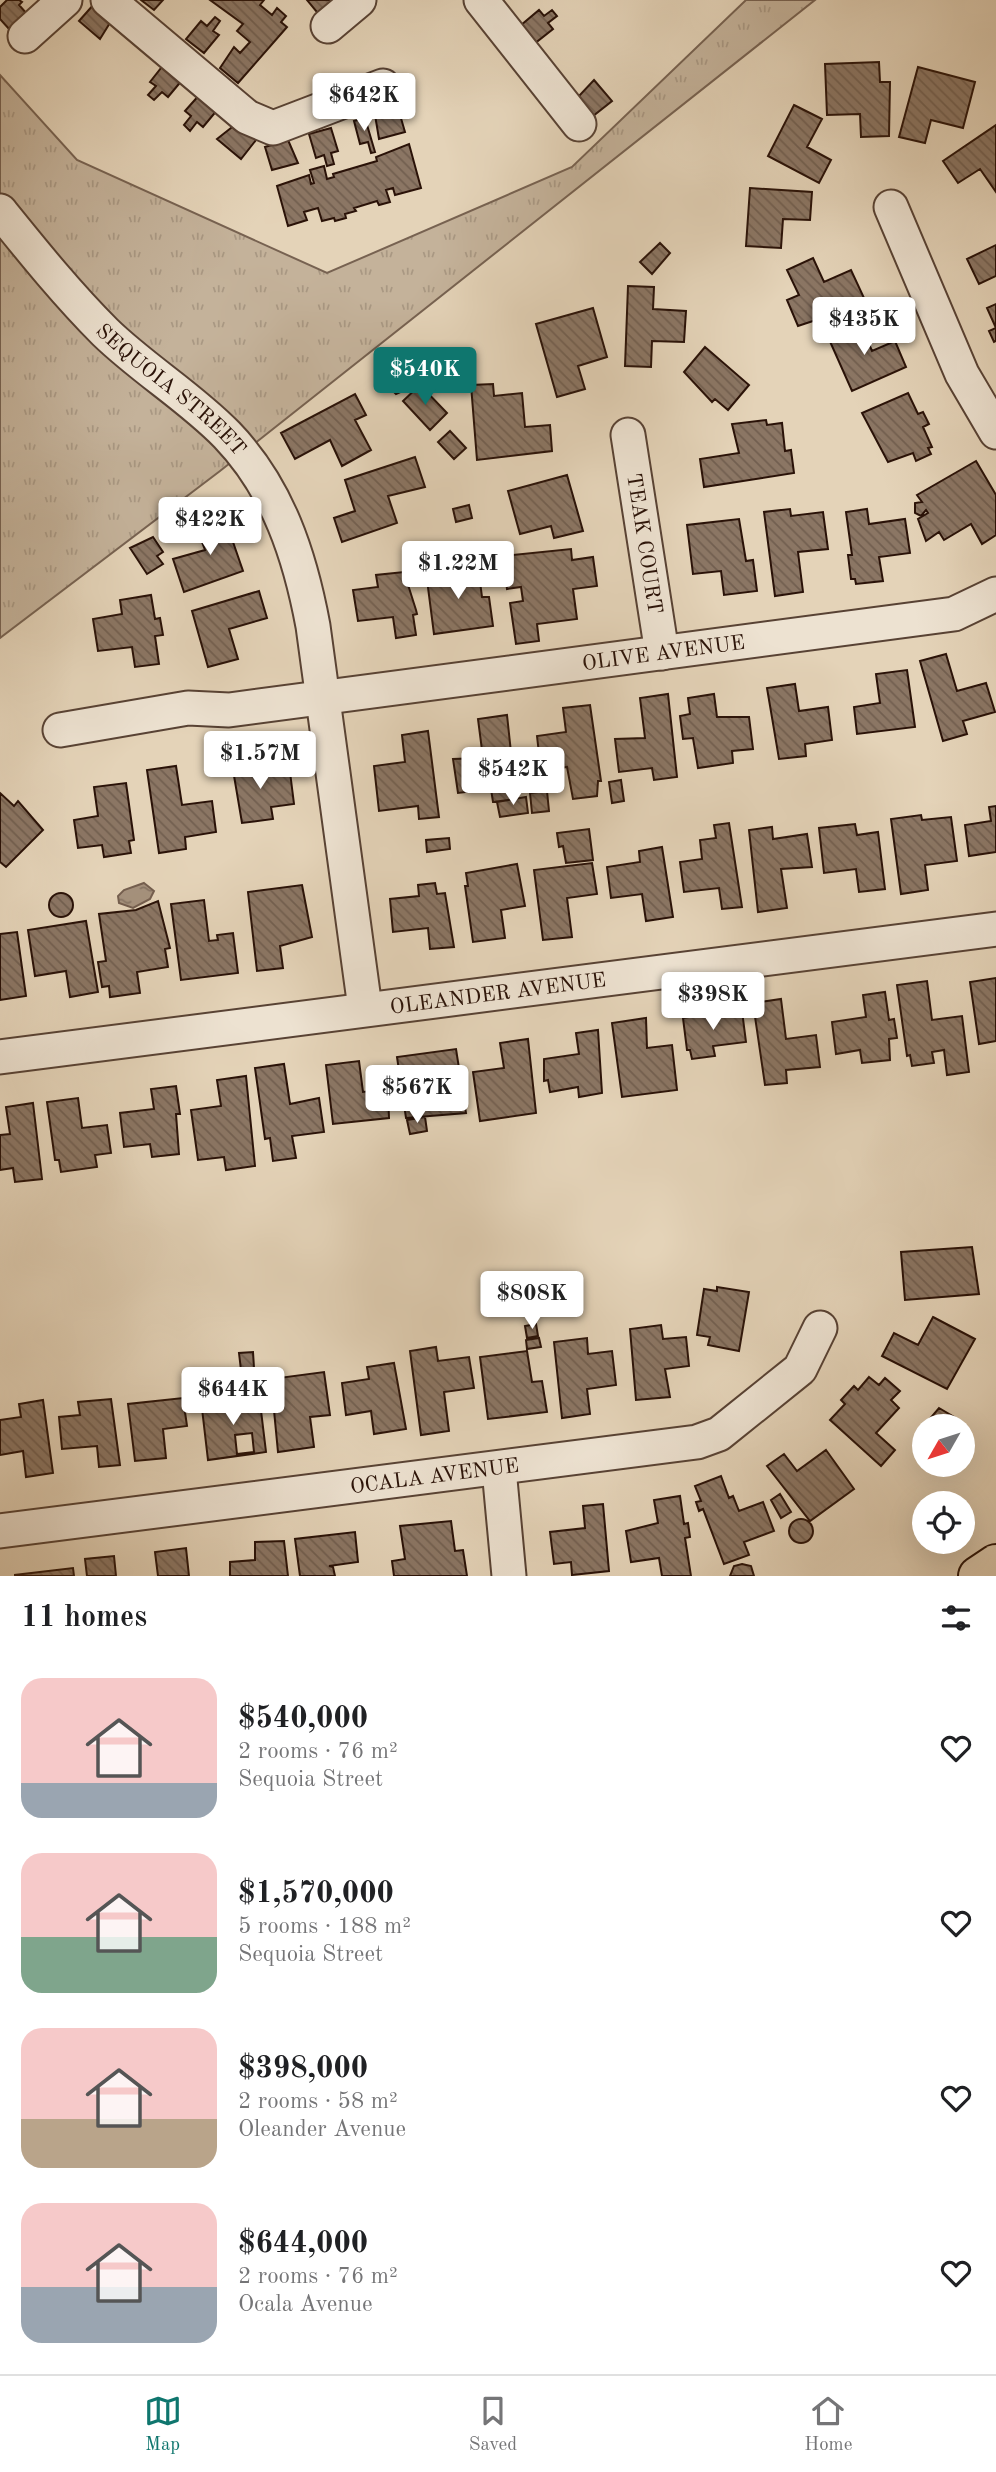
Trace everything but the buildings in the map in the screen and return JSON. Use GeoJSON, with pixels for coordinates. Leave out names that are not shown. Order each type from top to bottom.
{"type":"FeatureCollection","features":[{"type":"Feature","properties":{"kind":"highway"},"geometry":{"type":"LineString","coordinates":[[978,1576],[996,1564]]}},
{"type":"Feature","properties":{"kind":"street"},"geometry":{"type":"LineString","coordinates":[[25,36],[65,0]]}},
{"type":"Feature","properties":{"kind":"street"},"geometry":{"type":"LineString","coordinates":[[108,0],[247,117],[273,128],[383,86]]}},
{"type":"Feature","properties":{"kind":"street"},"geometry":{"type":"LineString","coordinates":[[328,26],[359,0]]}},
{"type":"Feature","properties":{"kind":"street"},"geometry":{"type":"LineString","coordinates":[[481,0],[579,124]]}},
{"type":"Feature","properties":{"kind":"street"},"geometry":{"type":"LineString","coordinates":[[891,207],[962,374],[996,432]]}},
{"type":"Feature","properties":{"kind":"street","name":"SEQUOIA STREET"},"geometry":{"type":"LineString","coordinates":[[0,211],[52,275],[106,333],[227,435],[266,487],[278,509],[303,573],[324,696],[365,1008]]}},
{"type":"Feature","properties":{"kind":"street","name":"TEAK COURT"},"geometry":{"type":"LineString","coordinates":[[628,435],[662,653]]}},
{"type":"Feature","properties":{"kind":"street","name":"OLIVE AVENUE"},"geometry":{"type":"LineString","coordinates":[[60,730],[188,708],[229,710],[954,614],[996,594]]}},
{"type":"Feature","properties":{"kind":"street","name":"OLEANDER AVENUE"},"geometry":{"type":"LineString","coordinates":[[0,1057],[996,929]]}},
{"type":"Feature","properties":{"kind":"street","name":"OCALA AVENUE"},"geometry":{"type":"LineString","coordinates":[[0,1531],[499,1469],[697,1441],[719,1434],[800,1369],[820,1328]]}},
{"type":"Feature","properties":{"kind":"street"},"geometry":{"type":"LineString","coordinates":[[499,1469],[509,1576]]}},
{"type":"Feature","properties":{"kind":"green space"},"geometry":{"type":"Polygon","coordinates":[[[746,0],[815,0],[220,471],[0,638],[0,75],[77,160],[327,273],[572,167],[746,0]]]}},
{"type":"Feature","properties":{"kind":"water"},"geometry":{"type":"Polygon","coordinates":[[[144,883],[154,891],[150,899],[133,908],[119,903],[118,896],[124,890],[144,883]]]}}]}
